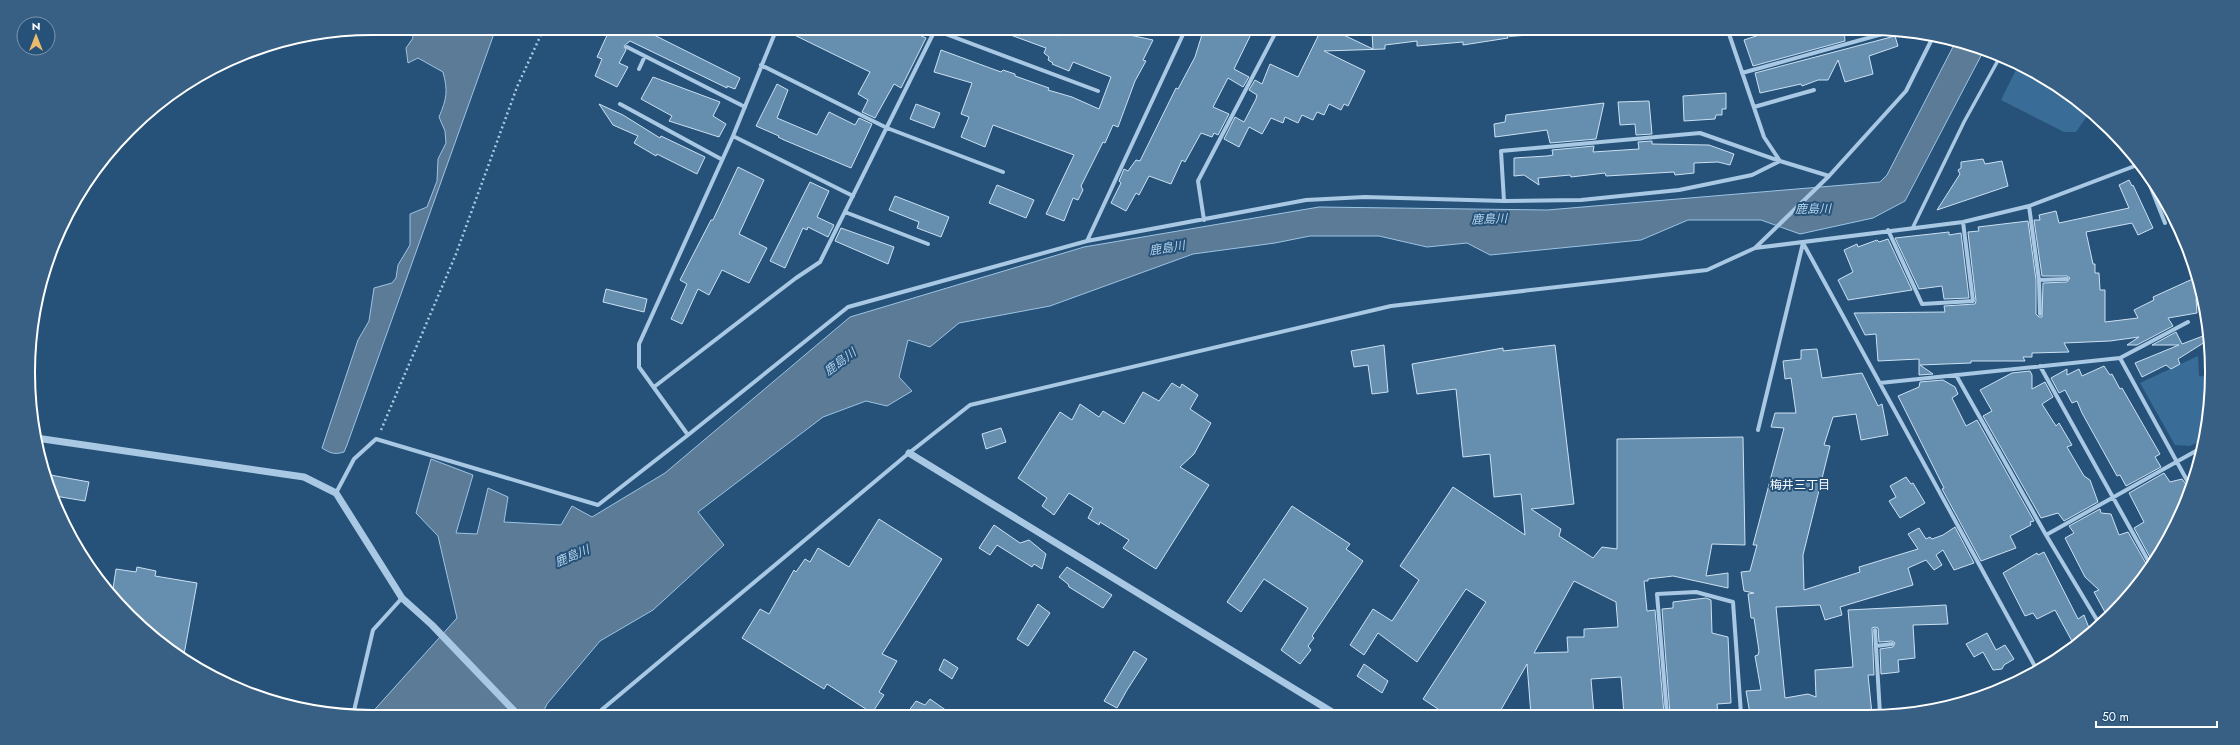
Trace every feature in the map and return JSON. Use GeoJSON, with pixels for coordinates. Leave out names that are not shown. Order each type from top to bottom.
{"type":"FeatureCollection","features":[{"type":"Feature","properties":{"kind":"street"},"geometry":{"type":"LineString","coordinates":[[688,436],[639,367],[640,344],[721,159],[733,136],[774,35]]}},
{"type":"Feature","properties":{"kind":"street"},"geometry":{"type":"LineString","coordinates":[[654,387],[796,278],[820,262],[933,35]]}},
{"type":"Feature","properties":{"kind":"street"},"geometry":{"type":"LineString","coordinates":[[952,35],[1098,91]]}},
{"type":"Feature","properties":{"kind":"street"},"geometry":{"type":"LineString","coordinates":[[1087,241],[1183,35]]}},
{"type":"Feature","properties":{"kind":"street"},"geometry":{"type":"LineString","coordinates":[[1204,220],[1198,181],[1274,35]]}},
{"type":"Feature","properties":{"kind":"street"},"geometry":{"type":"LineString","coordinates":[[1510,35],[1522,35]]}},
{"type":"Feature","properties":{"kind":"street"},"geometry":{"type":"LineString","coordinates":[[1729,35],[1764,137],[1780,161]]}},
{"type":"Feature","properties":{"kind":"street"},"geometry":{"type":"LineString","coordinates":[[1742,73],[1874,35]]}},
{"type":"Feature","properties":{"kind":"street"},"geometry":{"type":"LineString","coordinates":[[1755,248],[1829,176],[1906,91],[1931,41]]}},
{"type":"Feature","properties":{"kind":"street"},"geometry":{"type":"LineString","coordinates":[[627,47],[745,107]]}},
{"type":"Feature","properties":{"kind":"street"},"geometry":{"type":"LineString","coordinates":[[639,69],[645,56]]}},
{"type":"Feature","properties":{"kind":"street"},"geometry":{"type":"LineString","coordinates":[[1913,227],[1964,122],[1998,61]]}},
{"type":"Feature","properties":{"kind":"street"},"geometry":{"type":"LineString","coordinates":[[761,65],[887,128],[1003,172]]}},
{"type":"Feature","properties":{"kind":"street"},"geometry":{"type":"LineString","coordinates":[[1754,107],[1814,90]]}},
{"type":"Feature","properties":{"kind":"street"},"geometry":{"type":"LineString","coordinates":[[620,104],[721,159]]}},
{"type":"Feature","properties":{"kind":"street"},"geometry":{"type":"LineString","coordinates":[[1504,201],[1501,151],[1700,133],[1780,161],[1829,176]]}},
{"type":"Feature","properties":{"kind":"street"},"geometry":{"type":"LineString","coordinates":[[733,136],[853,196]]}},
{"type":"Feature","properties":{"kind":"street"},"geometry":{"type":"LineString","coordinates":[[336,493],[354,459],[376,440],[598,505],[688,436],[848,307],[1087,241],[1306,200],[1365,197],[1504,201],[1581,200],[1679,190],[1752,175],[1780,161]]}},
{"type":"Feature","properties":{"kind":"street"},"geometry":{"type":"LineString","coordinates":[[601,710],[909,453],[970,405],[1391,306],[1707,270],[1755,248],[1803,243],[1888,230],[1963,222],[2029,206],[2134,166]]}},
{"type":"Feature","properties":{"kind":"street"},"geometry":{"type":"LineString","coordinates":[[2153,193],[2165,223]]}},
{"type":"Feature","properties":{"kind":"street"},"geometry":{"type":"LineString","coordinates":[[2029,206],[2039,280],[2040,314]]}},
{"type":"Feature","properties":{"kind":"street"},"geometry":{"type":"LineString","coordinates":[[845,212],[928,244]]}},
{"type":"Feature","properties":{"kind":"street"},"geometry":{"type":"LineString","coordinates":[[1888,230],[1922,304],[1973,301],[1963,222]]}},
{"type":"Feature","properties":{"kind":"street"},"geometry":{"type":"LineString","coordinates":[[1803,243],[2035,666]]}},
{"type":"Feature","properties":{"kind":"street"},"geometry":{"type":"LineString","coordinates":[[1758,430],[1803,243]]}},
{"type":"Feature","properties":{"kind":"street"},"geometry":{"type":"LineString","coordinates":[[2039,280],[2067,278]]}},
{"type":"Feature","properties":{"kind":"street"},"geometry":{"type":"LineString","coordinates":[[1880,383],[2120,358],[2188,322]]}},
{"type":"Feature","properties":{"kind":"street"},"geometry":{"type":"LineString","coordinates":[[2120,358],[2187,481]]}},
{"type":"Feature","properties":{"kind":"street"},"geometry":{"type":"LineString","coordinates":[[2040,366],[2148,560]]}},
{"type":"Feature","properties":{"kind":"street"},"geometry":{"type":"LineString","coordinates":[[1956,375],[2046,535],[2097,620]]}},
{"type":"Feature","properties":{"kind":"street"},"geometry":{"type":"LineString","coordinates":[[41,439],[304,477],[336,493],[402,598],[432,625],[513,710]]}},
{"type":"Feature","properties":{"kind":"street"},"geometry":{"type":"LineString","coordinates":[[2046,535],[2195,451]]}},
{"type":"Feature","properties":{"kind":"street"},"geometry":{"type":"LineString","coordinates":[[909,453],[1329,710]]}},
{"type":"Feature","properties":{"kind":"street"},"geometry":{"type":"LineString","coordinates":[[1667,710],[1657,594],[1696,592],[1733,602],[1741,710]]}},
{"type":"Feature","properties":{"kind":"street"},"geometry":{"type":"LineString","coordinates":[[354,709],[373,630],[402,598]]}},
{"type":"Feature","properties":{"kind":"street"},"geometry":{"type":"LineString","coordinates":[[1874,630],[1880,709]]}},
{"type":"Feature","properties":{"kind":"street"},"geometry":{"type":"LineString","coordinates":[[1876,646],[1892,644]]}},
{"type":"Feature","properties":{"kind":"path"},"geometry":{"type":"LineString","coordinates":[[376,440],[456,254],[517,87],[541,35]]}},
{"type":"Feature","properties":{"kind":"shaded area"},"geometry":{"type":"Polygon","coordinates":[[[2016,70],[2055,92],[2087,116],[2076,132],[2064,132],[2001,100],[2016,70]]]}},
{"type":"Feature","properties":{"kind":"shaded area"},"geometry":{"type":"Polygon","coordinates":[[[2198,356],[2199,376],[2205,376],[2202,417],[2198,442],[2190,446],[2175,445],[2140,383],[2198,356]]]}},
{"type":"Feature","properties":{"kind":"water"},"geometry":{"type":"Polygon","coordinates":[[[412,35],[493,35],[347,445],[344,452],[332,453],[322,448],[358,340],[369,321],[374,288],[392,283],[396,278],[398,265],[410,245],[410,214],[427,207],[437,181],[438,159],[446,143],[445,131],[439,117],[444,105],[446,94],[446,84],[443,72],[418,58],[408,63],[406,48],[413,38],[412,35]]]}},
{"type":"Feature","properties":{"kind":"water","name":"鹿島川"},"geometry":{"type":"Polygon","coordinates":[[[1953,47],[1981,55],[1905,201],[1873,218],[1800,234],[1761,220],[1688,220],[1641,240],[1490,255],[1467,243],[1427,247],[1379,236],[1310,236],[1275,243],[1193,254],[1050,306],[959,323],[930,347],[908,340],[899,377],[912,391],[887,406],[866,401],[823,417],[698,512],[724,545],[653,610],[600,641],[547,704],[544,710],[374,710],[457,618],[438,536],[416,513],[431,459],[473,475],[456,533],[477,534],[488,488],[508,497],[504,522],[561,525],[572,506],[592,517],[665,473],[850,317],[1084,247],[1319,207],[1547,210],[1880,182],[1887,175],[1953,47]]]}},
{"type":"Feature","properties":{"kind":"building"},"geometry":{"type":"Polygon","coordinates":[[[607,35],[654,35],[740,78],[735,89],[727,86],[727,88],[630,41],[624,46],[626,50],[619,63],[628,67],[617,87],[595,76],[602,59],[597,57],[607,35]]]}},
{"type":"Feature","properties":{"kind":"building"},"geometry":{"type":"Polygon","coordinates":[[[794,35],[919,35],[926,38],[901,88],[894,84],[875,118],[862,112],[868,100],[858,94],[870,72],[794,35]]]}},
{"type":"Feature","properties":{"kind":"building"},"geometry":{"type":"Polygon","coordinates":[[[1011,35],[1130,35],[1153,40],[1143,60],[1146,61],[1135,81],[1118,127],[1113,125],[1105,143],[1103,142],[1081,186],[1083,190],[1078,200],[1073,198],[1064,221],[1046,214],[1074,155],[993,125],[985,147],[961,137],[969,117],[961,114],[972,83],[934,72],[941,50],[1001,72],[1003,70],[1015,74],[1015,76],[1049,88],[1048,90],[1072,97],[1099,109],[1111,77],[1073,62],[1069,71],[1052,64],[1053,63],[1048,60],[1049,57],[1044,53],[1046,48],[1011,35]]]}},
{"type":"Feature","properties":{"kind":"building"},"geometry":{"type":"Polygon","coordinates":[[[1202,35],[1251,35],[1234,69],[1249,77],[1243,87],[1228,78],[1213,107],[1229,114],[1218,135],[1214,133],[1212,137],[1201,133],[1185,162],[1182,160],[1171,184],[1149,176],[1139,195],[1136,193],[1126,211],[1111,203],[1121,183],[1119,181],[1124,169],[1128,171],[1136,160],[1140,161],[1176,88],[1178,89],[1195,57],[1202,35]]]}},
{"type":"Feature","properties":{"kind":"building"},"geometry":{"type":"Polygon","coordinates":[[[1319,35],[1344,35],[1373,49],[1372,35],[1507,35],[1508,38],[1463,45],[1463,42],[1417,46],[1417,41],[1385,45],[1385,49],[1324,51],[1365,71],[1348,106],[1344,104],[1341,110],[1329,104],[1324,115],[1317,112],[1313,120],[1302,115],[1298,123],[1285,117],[1283,123],[1271,118],[1262,134],[1249,127],[1239,147],[1224,139],[1235,117],[1244,122],[1257,95],[1249,90],[1255,80],[1262,84],[1270,64],[1298,77],[1319,35]]]}},
{"type":"Feature","properties":{"kind":"building"},"geometry":{"type":"Polygon","coordinates":[[[1759,35],[1845,35],[1845,41],[1753,66],[1744,40],[1759,35]]]}},
{"type":"Feature","properties":{"kind":"building"},"geometry":{"type":"Polygon","coordinates":[[[1894,36],[1895,36],[1898,46],[1869,56],[1873,74],[1845,82],[1838,60],[1828,80],[1818,80],[1802,86],[1801,84],[1760,93],[1755,73],[1894,36]]]}},
{"type":"Feature","properties":{"kind":"building"},"geometry":{"type":"Polygon","coordinates":[[[653,77],[720,102],[713,116],[726,124],[719,137],[669,121],[672,116],[641,99],[653,77]]]}},
{"type":"Feature","properties":{"kind":"building"},"geometry":{"type":"Polygon","coordinates":[[[777,84],[788,90],[777,118],[817,135],[829,112],[855,125],[859,118],[872,124],[851,168],[784,140],[778,137],[779,136],[756,126],[777,84]]]}},
{"type":"Feature","properties":{"kind":"building"},"geometry":{"type":"Polygon","coordinates":[[[1726,93],[1726,109],[1722,109],[1722,115],[1716,115],[1715,119],[1684,121],[1683,96],[1726,93]]]}},
{"type":"Feature","properties":{"kind":"building"},"geometry":{"type":"Polygon","coordinates":[[[1649,101],[1652,134],[1636,135],[1635,124],[1620,125],[1618,102],[1649,101]]]}},
{"type":"Feature","properties":{"kind":"building"},"geometry":{"type":"Polygon","coordinates":[[[1604,103],[1596,139],[1550,143],[1547,130],[1495,137],[1494,124],[1505,122],[1506,115],[1604,103]]]}},
{"type":"Feature","properties":{"kind":"building"},"geometry":{"type":"Polygon","coordinates":[[[599,104],[623,115],[660,138],[661,136],[705,157],[697,174],[657,154],[656,156],[634,143],[638,136],[613,125],[599,104]]]}},
{"type":"Feature","properties":{"kind":"building"},"geometry":{"type":"Polygon","coordinates":[[[916,104],[940,113],[934,128],[910,119],[916,104]]]}},
{"type":"Feature","properties":{"kind":"building"},"geometry":{"type":"Polygon","coordinates":[[[1652,141],[1652,144],[1709,145],[1734,154],[1730,165],[1718,162],[1694,163],[1694,173],[1675,175],[1674,172],[1606,176],[1605,173],[1571,177],[1570,175],[1538,178],[1539,185],[1524,175],[1514,176],[1514,158],[1547,156],[1553,155],[1552,150],[1594,146],[1593,152],[1639,149],[1638,142],[1652,141]]]}},
{"type":"Feature","properties":{"kind":"building"},"geometry":{"type":"Polygon","coordinates":[[[1983,159],[1985,164],[2002,161],[2008,186],[1937,210],[1960,174],[1958,170],[1961,168],[1961,162],[1983,159]]]}},
{"type":"Feature","properties":{"kind":"building"},"geometry":{"type":"Polygon","coordinates":[[[738,167],[764,180],[739,234],[767,248],[749,283],[722,270],[709,295],[698,289],[682,324],[671,319],[687,284],[680,280],[711,220],[713,220],[738,167]]]}},
{"type":"Feature","properties":{"kind":"building"},"geometry":{"type":"Polygon","coordinates":[[[2129,180],[2132,186],[2133,185],[2153,228],[2138,235],[2132,223],[2086,232],[2093,264],[2095,264],[2095,273],[2099,273],[2100,290],[2105,290],[2105,322],[2138,318],[2134,310],[2154,300],[2153,297],[2191,280],[2197,299],[2197,313],[2168,318],[2173,326],[2137,345],[2127,345],[2139,337],[2110,341],[2064,343],[2069,352],[2032,353],[2032,357],[2023,357],[2025,361],[1971,361],[1971,363],[1920,365],[1933,374],[1919,375],[1919,359],[1878,361],[1876,334],[1865,335],[1854,313],[1945,312],[1944,306],[1975,304],[1976,301],[1968,232],[1979,231],[1978,227],[2028,221],[2036,280],[2036,314],[2039,317],[2042,317],[2043,283],[2067,282],[2070,278],[2067,276],[2042,276],[2034,220],[2040,220],[2039,215],[2056,211],[2059,223],[2129,208],[2119,185],[2129,180]]]}},
{"type":"Feature","properties":{"kind":"building"},"geometry":{"type":"Polygon","coordinates":[[[810,182],[829,191],[817,217],[834,225],[828,237],[808,227],[807,230],[803,228],[785,268],[770,261],[810,182]]]}},
{"type":"Feature","properties":{"kind":"building"},"geometry":{"type":"Polygon","coordinates":[[[997,185],[1034,200],[1026,218],[989,203],[997,185]]]}},
{"type":"Feature","properties":{"kind":"building"},"geometry":{"type":"Polygon","coordinates":[[[895,196],[949,217],[941,237],[917,228],[919,222],[889,210],[895,196]]]}},
{"type":"Feature","properties":{"kind":"building"},"geometry":{"type":"Polygon","coordinates":[[[841,228],[894,247],[888,264],[835,241],[841,228]]]}},
{"type":"Feature","properties":{"kind":"building"},"geometry":{"type":"Polygon","coordinates":[[[1949,232],[1949,235],[1961,233],[1969,298],[1944,299],[1942,286],[1919,289],[1895,238],[1949,232]]]}},
{"type":"Feature","properties":{"kind":"building"},"geometry":{"type":"Polygon","coordinates":[[[1888,239],[1912,290],[1848,300],[1838,280],[1853,272],[1844,250],[1857,244],[1858,247],[1877,240],[1879,242],[1888,239]]]}},
{"type":"Feature","properties":{"kind":"building"},"geometry":{"type":"Polygon","coordinates":[[[606,289],[647,299],[644,312],[603,302],[606,289]]]}},
{"type":"Feature","properties":{"kind":"building"},"geometry":{"type":"Polygon","coordinates":[[[2176,332],[2182,344],[2203,336],[2203,343],[2178,359],[2180,364],[2171,369],[2166,365],[2142,377],[2135,363],[2179,345],[2152,345],[2176,332]]]}},
{"type":"Feature","properties":{"kind":"building"},"geometry":{"type":"Polygon","coordinates":[[[1384,345],[1388,392],[1372,394],[1368,365],[1354,367],[1351,351],[1384,345]]]}},
{"type":"Feature","properties":{"kind":"building"},"geometry":{"type":"Polygon","coordinates":[[[1555,345],[1574,504],[1531,509],[1561,529],[1559,536],[1593,558],[1602,547],[1617,549],[1617,439],[1743,437],[1745,545],[1712,544],[1706,576],[1728,573],[1728,588],[1673,576],[1648,579],[1648,581],[1644,581],[1647,611],[1655,610],[1664,710],[1624,710],[1621,677],[1591,679],[1594,710],[1531,710],[1527,664],[1501,710],[1440,710],[1423,699],[1486,602],[1466,589],[1417,662],[1378,633],[1364,655],[1350,645],[1373,609],[1392,621],[1419,580],[1400,566],[1453,487],[1525,535],[1521,494],[1494,497],[1490,454],[1463,457],[1456,389],[1417,394],[1412,364],[1503,348],[1503,351],[1555,345]],[[1574,581],[1534,653],[1568,652],[1567,637],[1584,637],[1584,629],[1618,627],[1616,602],[1574,581]]]}},
{"type":"Feature","properties":{"kind":"building"},"geometry":{"type":"Polygon","coordinates":[[[1817,349],[1822,378],[1862,373],[1878,406],[1882,404],[1888,435],[1861,440],[1856,414],[1833,417],[1824,445],[1830,446],[1803,555],[1804,590],[1860,572],[1859,567],[1918,549],[1908,534],[1919,528],[1926,539],[1930,537],[1932,539],[1943,535],[1955,527],[1974,563],[1954,570],[1943,550],[1936,555],[1942,565],[1934,570],[1926,560],[1908,568],[1913,585],[1840,607],[1842,615],[1825,620],[1820,605],[1776,607],[1785,698],[1808,694],[1816,697],[1815,670],[1853,667],[1848,610],[1946,605],[1948,624],[1913,625],[1915,658],[1898,660],[1899,672],[1881,674],[1880,649],[1893,647],[1895,643],[1892,641],[1879,642],[1878,628],[1872,628],[1874,675],[1868,675],[1872,710],[1749,710],[1746,691],[1761,690],[1755,656],[1758,655],[1759,651],[1754,618],[1751,618],[1748,594],[1754,593],[1744,591],[1741,572],[1750,571],[1757,545],[1753,545],[1784,428],[1771,427],[1775,413],[1796,413],[1791,378],[1785,379],[1783,361],[1801,359],[1801,350],[1817,349]]]}},
{"type":"Feature","properties":{"kind":"building"},"geometry":{"type":"Polygon","coordinates":[[[2104,366],[2110,375],[2112,374],[2120,389],[2122,388],[2160,454],[2155,457],[2161,467],[2126,486],[2120,475],[2117,476],[2082,413],[2077,401],[2072,403],[2065,390],[2059,393],[2051,378],[2067,369],[2067,375],[2079,369],[2082,376],[2104,366]]]}},
{"type":"Feature","properties":{"kind":"building"},"geometry":{"type":"Polygon","coordinates":[[[2030,371],[2032,375],[2032,389],[2045,382],[2053,397],[2042,404],[2056,426],[2059,423],[2072,445],[2067,447],[2084,476],[2090,480],[2098,502],[2064,521],[2058,513],[2041,518],[1983,416],[1992,411],[1980,390],[2012,373],[2030,371]]]}},
{"type":"Feature","properties":{"kind":"building"},"geometry":{"type":"Polygon","coordinates":[[[1943,380],[1955,387],[1958,394],[1952,398],[1966,426],[1977,420],[2034,521],[2030,522],[2031,525],[2010,536],[2016,548],[1981,561],[1942,489],[1944,488],[1898,396],[1919,387],[1920,382],[1943,380]]]}},
{"type":"Feature","properties":{"kind":"building"},"geometry":{"type":"Polygon","coordinates":[[[1172,383],[1180,388],[1182,384],[1198,395],[1190,409],[1211,423],[1194,454],[1180,467],[1209,485],[1156,569],[1123,548],[1129,540],[1100,522],[1099,525],[1088,518],[1093,508],[1069,493],[1054,515],[1042,506],[1047,498],[1018,478],[1060,412],[1072,420],[1080,404],[1099,417],[1103,411],[1124,424],[1143,392],[1159,401],[1172,383]]]}},
{"type":"Feature","properties":{"kind":"building"},"geometry":{"type":"Polygon","coordinates":[[[1001,428],[1006,442],[986,449],[982,434],[1001,428]]]}},
{"type":"Feature","properties":{"kind":"building"},"geometry":{"type":"Polygon","coordinates":[[[2164,473],[2170,482],[2182,479],[2186,484],[2170,522],[2150,557],[2134,528],[2144,522],[2129,493],[2164,473]]]}},
{"type":"Feature","properties":{"kind":"building"},"geometry":{"type":"Polygon","coordinates":[[[51,475],[89,482],[85,501],[59,497],[51,475]]]}},
{"type":"Feature","properties":{"kind":"building"},"geometry":{"type":"Polygon","coordinates":[[[1906,477],[1911,484],[1913,483],[1925,503],[1900,518],[1889,501],[1896,497],[1890,486],[1906,477]]]}},
{"type":"Feature","properties":{"kind":"building"},"geometry":{"type":"Polygon","coordinates":[[[1292,506],[1350,544],[1346,549],[1363,561],[1312,636],[1314,638],[1308,646],[1311,650],[1300,664],[1281,650],[1308,608],[1264,579],[1241,612],[1227,602],[1292,506]]]}},
{"type":"Feature","properties":{"kind":"building"},"geometry":{"type":"Polygon","coordinates":[[[2100,509],[2101,513],[2111,514],[2119,535],[2128,532],[2146,563],[2121,595],[2105,612],[2094,592],[2099,590],[2085,577],[2065,538],[2074,533],[2069,526],[2100,509]]]}},
{"type":"Feature","properties":{"kind":"building"},"geometry":{"type":"Polygon","coordinates":[[[879,519],[942,559],[882,654],[897,661],[879,692],[884,695],[874,710],[867,710],[827,684],[824,689],[742,638],[760,609],[769,614],[794,570],[796,572],[805,559],[810,562],[818,548],[849,567],[879,519]]]}},
{"type":"Feature","properties":{"kind":"building"},"geometry":{"type":"Polygon","coordinates":[[[994,525],[1020,543],[1029,540],[1046,554],[1042,569],[1034,564],[1032,567],[997,545],[990,555],[979,548],[994,525]]]}},
{"type":"Feature","properties":{"kind":"building"},"geometry":{"type":"Polygon","coordinates":[[[2044,552],[2078,619],[2084,615],[2089,627],[2072,641],[2055,610],[2037,619],[2033,613],[2025,616],[2003,573],[2037,553],[2038,555],[2044,552]]]}},
{"type":"Feature","properties":{"kind":"building"},"geometry":{"type":"Polygon","coordinates":[[[137,567],[156,571],[155,576],[197,583],[184,653],[150,626],[113,588],[116,569],[136,572],[137,567]]]}},
{"type":"Feature","properties":{"kind":"building"},"geometry":{"type":"Polygon","coordinates":[[[1067,567],[1112,595],[1103,608],[1069,587],[1068,584],[1059,577],[1067,567]]]}},
{"type":"Feature","properties":{"kind":"building"},"geometry":{"type":"Polygon","coordinates":[[[1706,598],[1711,600],[1712,633],[1728,637],[1731,703],[1717,704],[1718,710],[1670,710],[1662,609],[1673,608],[1673,602],[1706,598]]]}},
{"type":"Feature","properties":{"kind":"building"},"geometry":{"type":"Polygon","coordinates":[[[1038,604],[1050,613],[1028,646],[1017,639],[1038,604]]]}},
{"type":"Feature","properties":{"kind":"building"},"geometry":{"type":"Polygon","coordinates":[[[1987,633],[1996,650],[2005,645],[2014,659],[2004,665],[2002,669],[1993,670],[1983,652],[1974,657],[1966,644],[1987,633]]]}},
{"type":"Feature","properties":{"kind":"building"},"geometry":{"type":"Polygon","coordinates":[[[1134,651],[1147,659],[1117,708],[1104,701],[1134,651]]]}},
{"type":"Feature","properties":{"kind":"building"},"geometry":{"type":"Polygon","coordinates":[[[944,659],[958,668],[952,679],[939,670],[944,659]]]}},
{"type":"Feature","properties":{"kind":"building"},"geometry":{"type":"Polygon","coordinates":[[[1364,664],[1388,681],[1382,693],[1357,676],[1364,664]]]}},
{"type":"Feature","properties":{"kind":"building"},"geometry":{"type":"Polygon","coordinates":[[[930,699],[946,710],[909,710],[916,701],[925,705],[930,699]]]}},
{"type":"Feature","properties":{"kind":"district","name":"梅井三丁目"},"geometry":{"type":"Point","coordinates":[1800,485]}}]}
